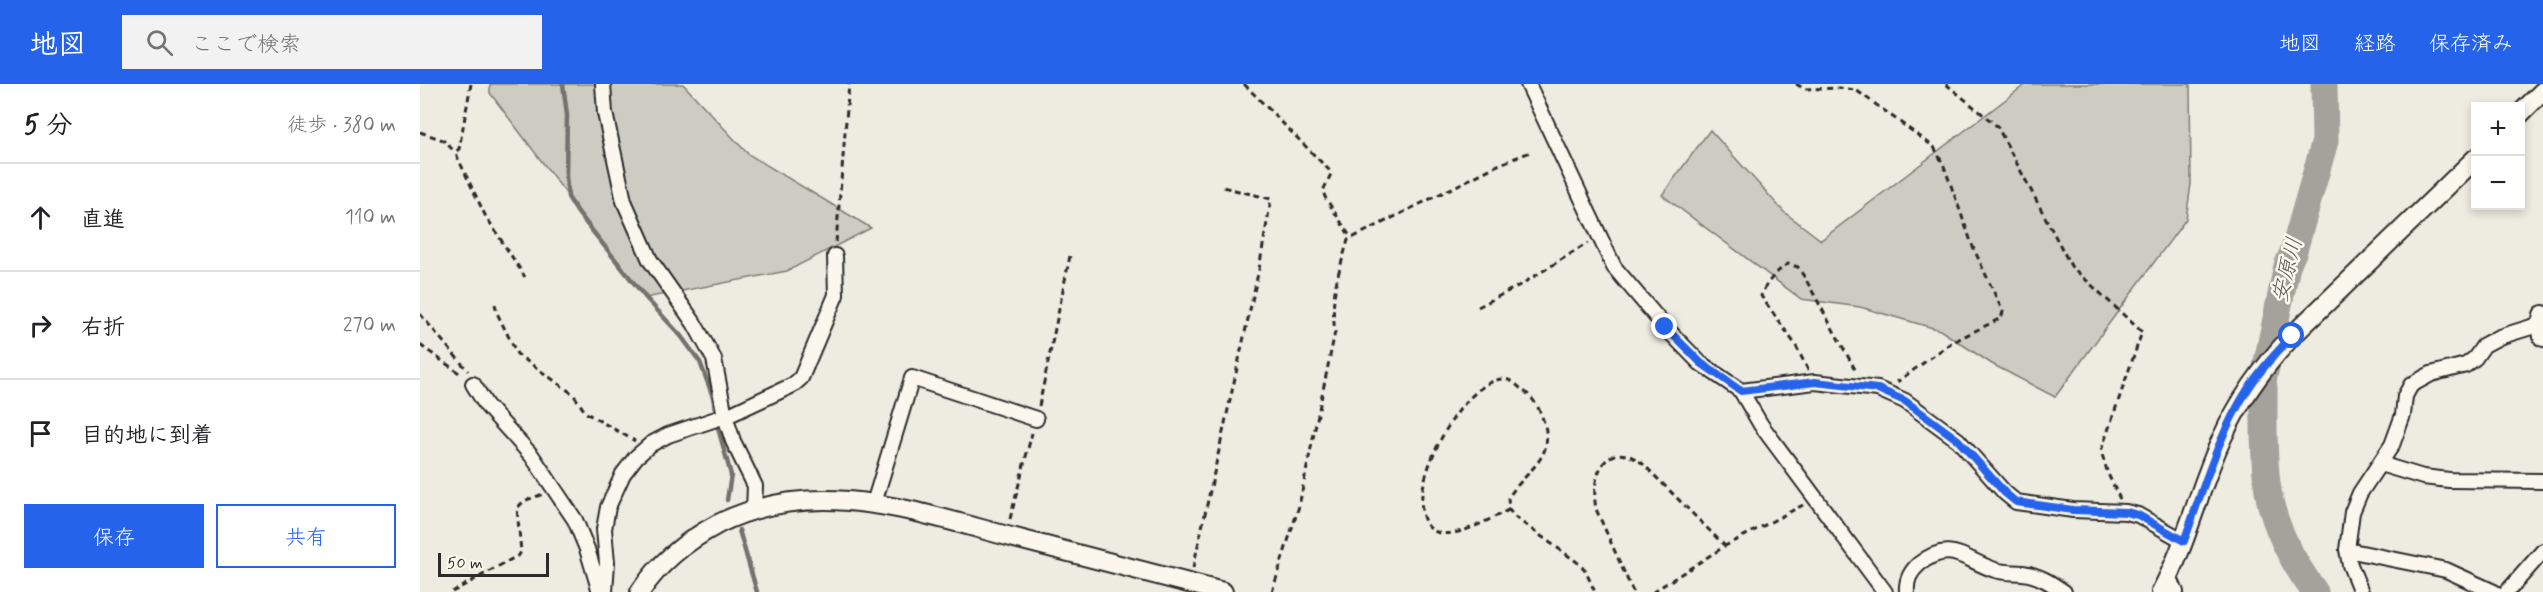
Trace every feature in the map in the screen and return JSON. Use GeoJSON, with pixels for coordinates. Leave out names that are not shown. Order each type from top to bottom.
{"type":"FeatureCollection","features":[{"type":"Feature","properties":{"kind":"street"},"geometry":{"type":"LineString","coordinates":[[603,84],[605,113],[624,201],[650,260],[694,323],[714,359],[719,418],[755,486],[754,509]]}},
{"type":"Feature","properties":{"kind":"street"},"geometry":{"type":"LineString","coordinates":[[1528,84],[1614,267],[1665,327],[1701,363],[1741,391],[1761,425],[1885,592]]}},
{"type":"Feature","properties":{"kind":"street"},"geometry":{"type":"LineString","coordinates":[[2525,109],[2543,91]]}},
{"type":"Feature","properties":{"kind":"street"},"geometry":{"type":"LineString","coordinates":[[2169,587],[2222,439],[2247,390],[2265,365],[2292,336],[2471,162]]}},
{"type":"Feature","properties":{"kind":"street"},"geometry":{"type":"LineString","coordinates":[[602,592],[607,562],[603,529],[608,507],[623,474],[647,448],[668,435],[719,418],[794,385],[801,378],[836,295],[835,256]]}},
{"type":"Feature","properties":{"kind":"street"},"geometry":{"type":"LineString","coordinates":[[2361,592],[2350,565],[2347,550],[2352,512],[2360,493],[2392,445],[2403,415],[2405,396],[2411,385],[2431,374],[2466,365],[2475,358],[2484,345],[2499,337],[2542,325]]}},
{"type":"Feature","properties":{"kind":"street"},"geometry":{"type":"LineString","coordinates":[[874,503],[912,378],[1035,419]]}},
{"type":"Feature","properties":{"kind":"street"},"geometry":{"type":"LineString","coordinates":[[1741,391],[1815,382],[1878,389],[1905,401],[1958,440],[2005,493],[2016,502],[2073,510],[2126,512],[2138,515],[2184,541]]}},
{"type":"Feature","properties":{"kind":"street"},"geometry":{"type":"LineString","coordinates":[[473,384],[486,405],[532,456],[575,520],[602,592]]}},
{"type":"Feature","properties":{"kind":"street"},"geometry":{"type":"LineString","coordinates":[[2380,464],[2423,477],[2449,480],[2543,481]]}},
{"type":"Feature","properties":{"kind":"street"},"geometry":{"type":"LineString","coordinates":[[640,592],[662,565],[705,531],[754,509],[810,499],[842,499],[874,503],[1217,591]]}},
{"type":"Feature","properties":{"kind":"street"},"geometry":{"type":"LineString","coordinates":[[2347,550],[2446,570],[2494,592]]}},
{"type":"Feature","properties":{"kind":"street"},"geometry":{"type":"LineString","coordinates":[[1907,592],[1907,579],[1913,569],[1940,552],[1951,551],[1998,572],[2024,573],[2042,578],[2064,592]]}},
{"type":"Feature","properties":{"kind":"street"},"geometry":{"type":"LineString","coordinates":[[2507,592],[2543,551]]}},
{"type":"Feature","properties":{"kind":"path"},"geometry":{"type":"LineString","coordinates":[[455,152],[459,149],[471,84]]}},
{"type":"Feature","properties":{"kind":"path"},"geometry":{"type":"LineString","coordinates":[[835,256],[849,84]]}},
{"type":"Feature","properties":{"kind":"path"},"geometry":{"type":"LineString","coordinates":[[1244,84],[1329,170],[1331,174],[1323,191],[1324,197],[1351,238]]}},
{"type":"Feature","properties":{"kind":"path"},"geometry":{"type":"LineString","coordinates":[[1796,84],[1805,89],[1856,90],[1934,147],[1944,166],[1973,247],[2003,312],[2001,318],[1951,343],[1897,381],[1878,389]]}},
{"type":"Feature","properties":{"kind":"path"},"geometry":{"type":"LineString","coordinates":[[1946,84],[1997,126],[2071,266],[2142,332],[2102,451],[2108,474],[2126,512]]}},
{"type":"Feature","properties":{"kind":"path"},"geometry":{"type":"LineString","coordinates":[[420,132],[443,140],[455,152],[485,215],[525,277]]}},
{"type":"Feature","properties":{"kind":"path"},"geometry":{"type":"LineString","coordinates":[[1272,592],[1299,506],[1335,332],[1333,294],[1348,240],[1498,165],[1530,152]]}},
{"type":"Feature","properties":{"kind":"path"},"geometry":{"type":"LineString","coordinates":[[1189,583],[1259,269],[1271,199],[1223,187]]}},
{"type":"Feature","properties":{"kind":"path"},"geometry":{"type":"LineString","coordinates":[[1478,307],[1522,284],[1598,236]]}},
{"type":"Feature","properties":{"kind":"path"},"geometry":{"type":"LineString","coordinates":[[1005,536],[1035,419],[1070,256]]}},
{"type":"Feature","properties":{"kind":"path"},"geometry":{"type":"LineString","coordinates":[[1815,382],[1795,344],[1761,296],[1765,286],[1782,267],[1788,264],[1798,267],[1805,278],[1864,386]]}},
{"type":"Feature","properties":{"kind":"path"},"geometry":{"type":"LineString","coordinates":[[495,304],[517,354],[573,394],[586,413],[647,448]]}},
{"type":"Feature","properties":{"kind":"path"},"geometry":{"type":"LineString","coordinates":[[420,314],[466,367],[473,384]]}},
{"type":"Feature","properties":{"kind":"path"},"geometry":{"type":"LineString","coordinates":[[420,345],[473,384]]}},
{"type":"Feature","properties":{"kind":"path"},"geometry":{"type":"LineString","coordinates":[[1509,510],[1451,533],[1432,529],[1422,513],[1428,465],[1435,448],[1469,399],[1491,383],[1505,379],[1511,381],[1536,404],[1546,430],[1547,444],[1545,455],[1509,498],[1509,510],[1516,518],[1577,561],[1585,570],[1594,592]]}},
{"type":"Feature","properties":{"kind":"path"},"geometry":{"type":"LineString","coordinates":[[1633,592],[1596,509],[1593,495],[1602,462],[1607,458],[1616,455],[1632,456],[1642,463],[1725,546]]}},
{"type":"Feature","properties":{"kind":"path"},"geometry":{"type":"LineString","coordinates":[[452,592],[519,555],[521,552],[517,508],[531,498],[555,489]]}},
{"type":"Feature","properties":{"kind":"path"},"geometry":{"type":"LineString","coordinates":[[1653,592],[1725,546],[1815,498]]}},
{"type":"Feature","properties":{"kind":"shaded area"},"geometry":{"type":"Polygon","coordinates":[[[490,84],[683,84],[748,154],[871,228],[787,271],[645,298],[490,93],[490,84]]]}},
{"type":"Feature","properties":{"kind":"shaded area"},"geometry":{"type":"Polygon","coordinates":[[[2026,84],[2190,84],[2191,184],[2186,219],[2055,397],[1992,364],[1940,330],[1860,307],[1801,299],[1662,195],[1710,130],[1784,212],[1821,240],[2026,84]]]}},
{"type":"Feature","properties":{"kind":"waterway"},"geometry":{"type":"LineString","coordinates":[[563,84],[567,115],[568,197],[578,213],[700,362],[713,397],[718,428],[731,475],[727,500]]}},
{"type":"Feature","properties":{"kind":"waterway","name":"安原川"},"geometry":{"type":"LineString","coordinates":[[2315,592],[2298,568],[2284,541],[2269,497],[2264,435],[2264,387],[2262,386],[2287,266],[2294,250],[2325,141],[2324,84]]}},
{"type":"Feature","properties":{"kind":"waterway"},"geometry":{"type":"LineString","coordinates":[[739,530],[757,592]]}},
{"type":"Feature","properties":{"kind":"route"},"geometry":{"type":"LineString","coordinates":[[1665,327],[1701,363],[1741,391],[1815,382],[1860,385],[1878,389],[1905,401],[1958,440],[2005,493],[2016,502],[2073,510],[2126,512],[2138,515],[2184,541],[2222,439],[2247,390],[2265,365],[2292,336]]}}]}
